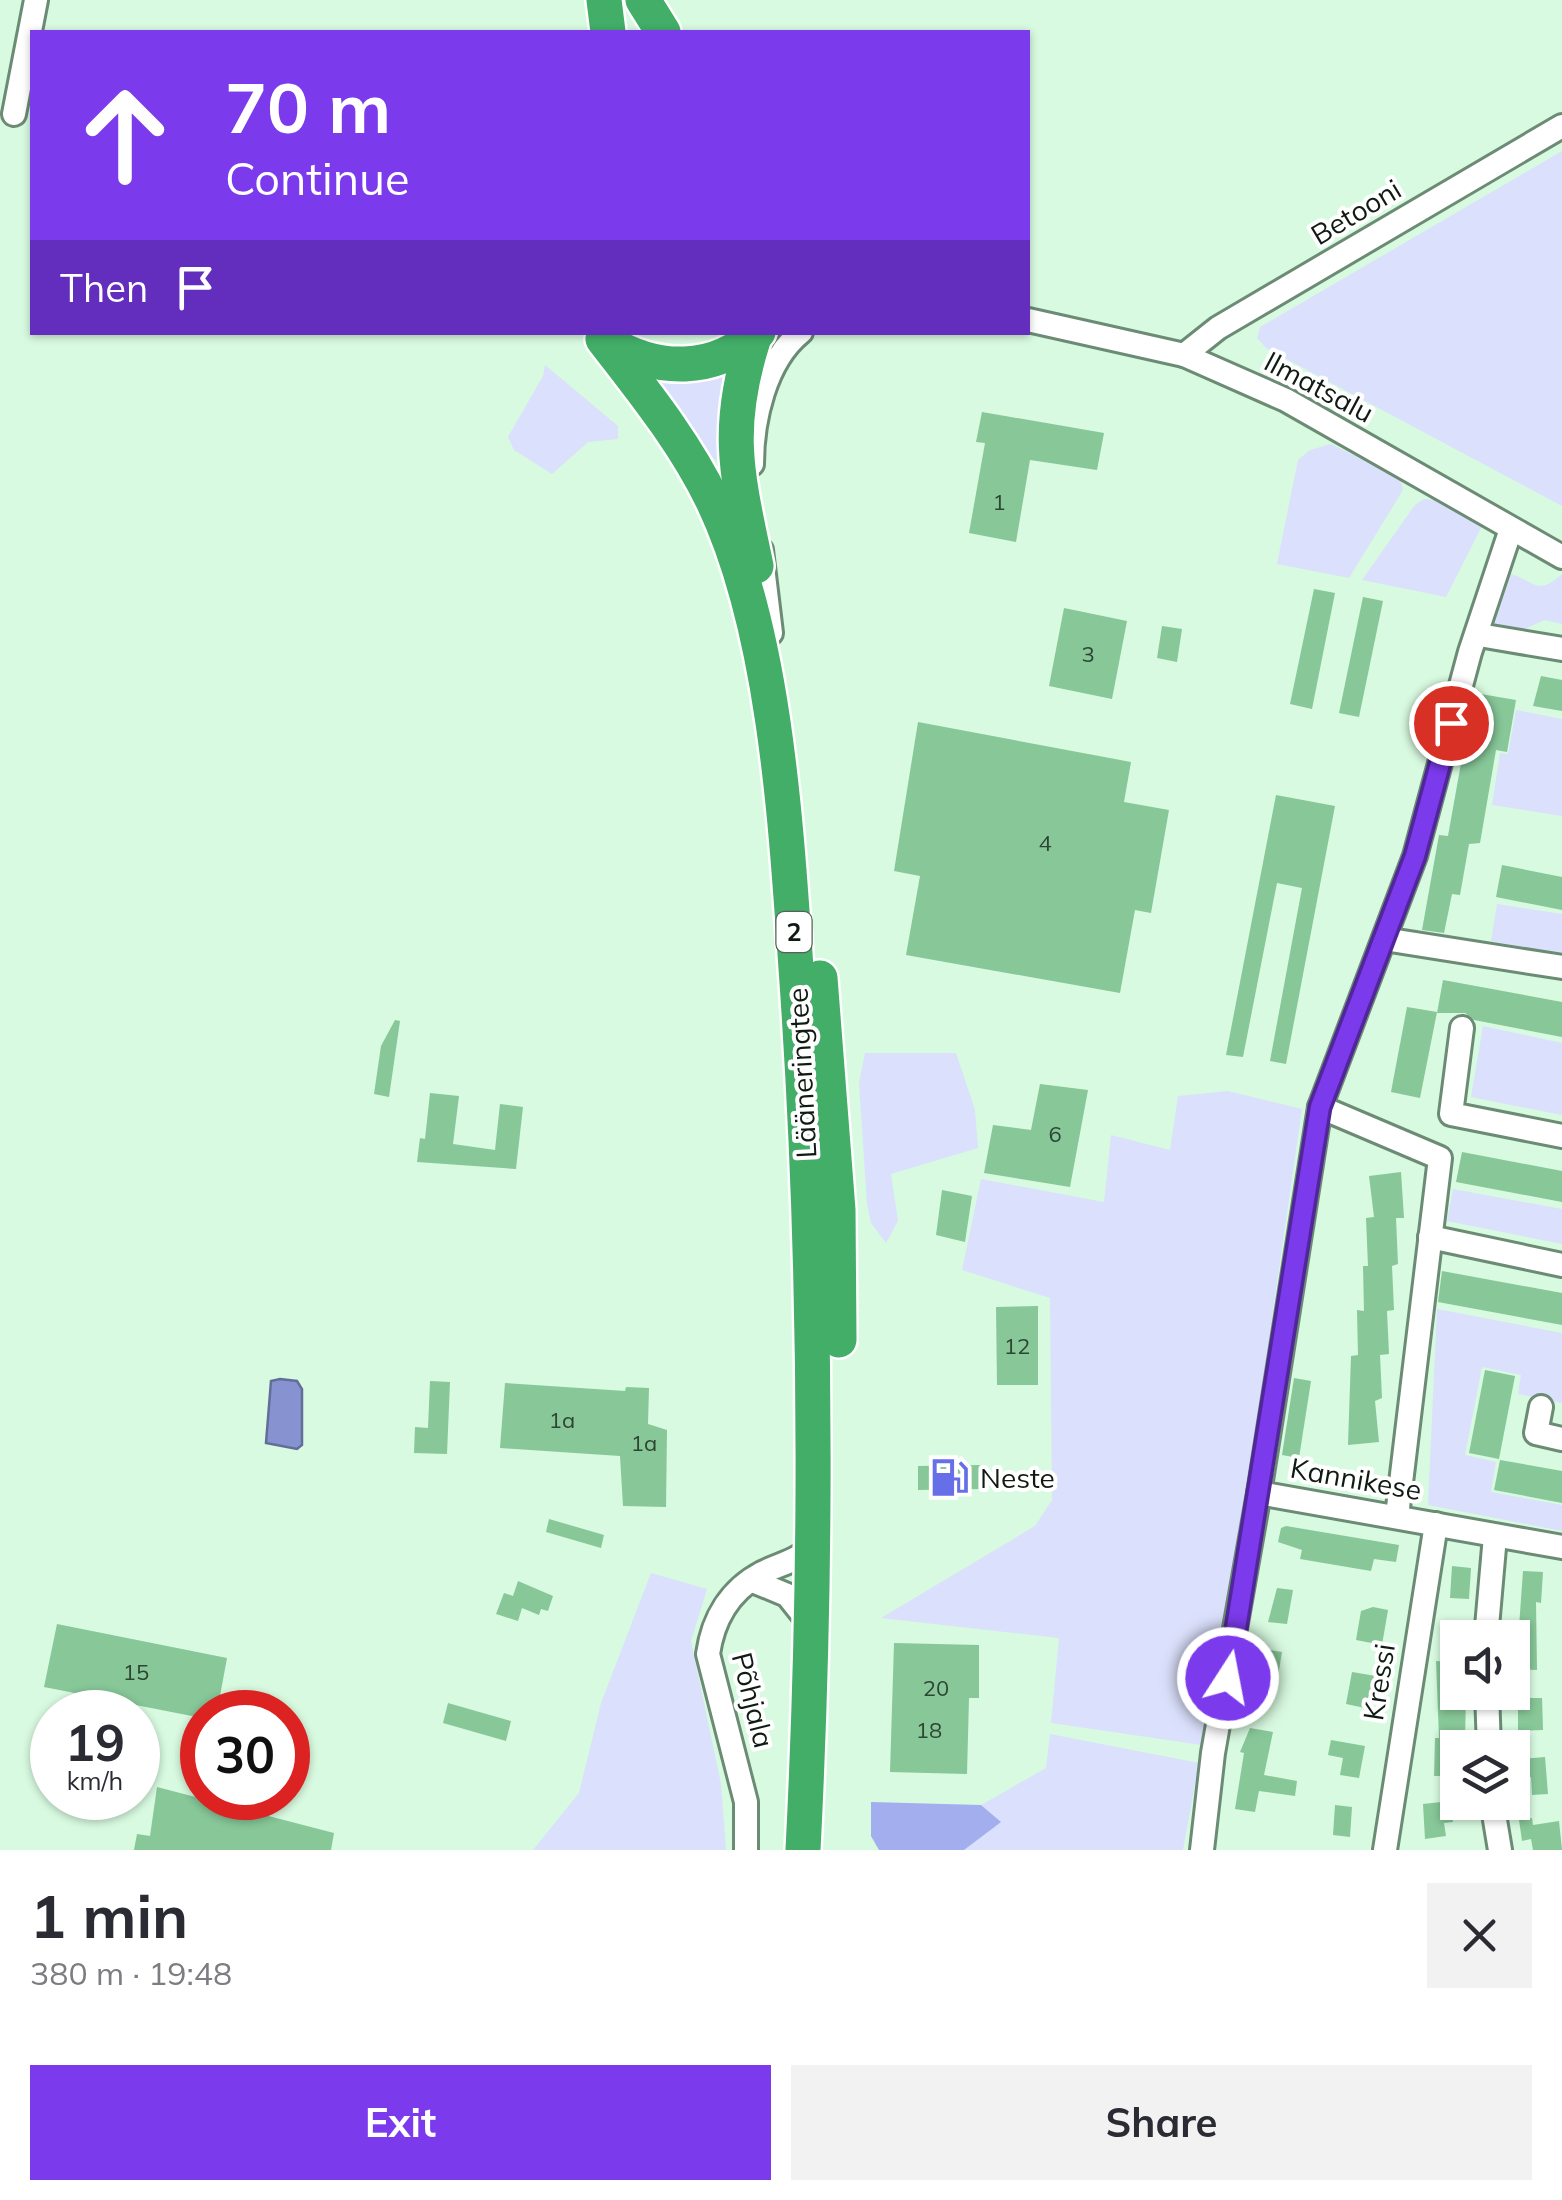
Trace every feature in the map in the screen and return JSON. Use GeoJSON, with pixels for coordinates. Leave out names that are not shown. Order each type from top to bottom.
{"type":"FeatureCollection","features":[{"type":"Feature","properties":{"kind":"highway"},"geometry":{"type":"LineString","coordinates":[[604,0],[608,30]]}},
{"type":"Feature","properties":{"kind":"highway"},"geometry":{"type":"LineString","coordinates":[[643,0],[662,30]]}},
{"type":"Feature","properties":{"kind":"highway"},"geometry":{"type":"LineString","coordinates":[[600,336],[631,356],[679,365],[726,355],[758,335]]}},
{"type":"Feature","properties":{"kind":"highway","name":"Lääneringtee"},"geometry":{"type":"LineString","coordinates":[[760,335],[734,410],[736,466],[772,641],[809,872],[838,1210],[838,1581],[825,1850]]}},
{"type":"Feature","properties":{"kind":"highway","name":"Lääneringtee"},"geometry":{"type":"LineString","coordinates":[[600,336],[679,438],[714,503],[755,630],[773,727],[786,835],[804,1082],[814,1296],[815,1541],[803,1850]]}},
{"type":"Feature","properties":{"kind":"street"},"geometry":{"type":"LineString","coordinates":[[30,30],[36,0]]}},
{"type":"Feature","properties":{"kind":"street"},"geometry":{"type":"LineString","coordinates":[[15,114],[30,33]]}},
{"type":"Feature","properties":{"kind":"street","name":"Betooni"},"geometry":{"type":"LineString","coordinates":[[1184,354],[1218,328],[1562,126]]}},
{"type":"Feature","properties":{"kind":"street","name":"Ilmatsalu"},"geometry":{"type":"LineString","coordinates":[[1030,320],[1184,354],[1286,400],[1562,557]]}},
{"type":"Feature","properties":{"kind":"street"},"geometry":{"type":"LineString","coordinates":[[772,641],[752,451],[756,423],[775,361],[797,335]]}},
{"type":"Feature","properties":{"kind":"street"},"geometry":{"type":"LineString","coordinates":[[1258,1493],[1320,1107],[1415,856],[1470,652],[1479,635],[1510,529]]}},
{"type":"Feature","properties":{"kind":"street"},"geometry":{"type":"LineString","coordinates":[[1479,635],[1562,648]]}},
{"type":"Feature","properties":{"kind":"street"},"geometry":{"type":"LineString","coordinates":[[1384,939],[1562,967]]}},
{"type":"Feature","properties":{"kind":"street"},"geometry":{"type":"LineString","coordinates":[[1397,1516],[1440,1158],[1451,1114],[1462,1028]]}},
{"type":"Feature","properties":{"kind":"street"},"geometry":{"type":"LineString","coordinates":[[1320,1107],[1440,1158]]}},
{"type":"Feature","properties":{"kind":"street"},"geometry":{"type":"LineString","coordinates":[[1451,1114],[1562,1136]]}},
{"type":"Feature","properties":{"kind":"street"},"geometry":{"type":"LineString","coordinates":[[1430,1237],[1562,1265]]}},
{"type":"Feature","properties":{"kind":"street"},"geometry":{"type":"LineString","coordinates":[[1541,1407],[1536,1434],[1562,1438]]}},
{"type":"Feature","properties":{"kind":"street","name":"Kannikese"},"geometry":{"type":"LineString","coordinates":[[1202,1850],[1213,1753],[1258,1493],[1562,1547]]}},
{"type":"Feature","properties":{"kind":"street","name":"Kressi"},"geometry":{"type":"LineString","coordinates":[[1385,1850],[1436,1524]]}},
{"type":"Feature","properties":{"kind":"street"},"geometry":{"type":"LineString","coordinates":[[1488,1620],[1495,1536]]}},
{"type":"Feature","properties":{"kind":"street","name":"Põhjala"},"geometry":{"type":"LineString","coordinates":[[746,1850],[746,1802],[708,1654],[712,1630],[722,1608],[753,1581],[804,1556],[815,1541]]}},
{"type":"Feature","properties":{"kind":"street"},"geometry":{"type":"LineString","coordinates":[[753,1581],[787,1594],[813,1628]]}},
{"type":"Feature","properties":{"kind":"street"},"geometry":{"type":"LineString","coordinates":[[1495,1820],[1500,1850]]}},
{"type":"Feature","properties":{"kind":"shaded area"},"geometry":{"type":"Polygon","coordinates":[[[1562,151],[1562,506],[1266,348],[1257,338],[1260,327],[1562,151]]]}},
{"type":"Feature","properties":{"kind":"shaded area"},"geometry":{"type":"Polygon","coordinates":[[[545,365],[618,426],[618,439],[588,442],[552,474],[514,450],[508,437],[543,376],[545,365]]]}},
{"type":"Feature","properties":{"kind":"shaded area"},"geometry":{"type":"Polygon","coordinates":[[[727,366],[721,465],[694,440],[642,371],[727,366]]]}},
{"type":"Feature","properties":{"kind":"shaded area"},"geometry":{"type":"Polygon","coordinates":[[[1331,444],[1400,478],[1403,490],[1349,578],[1277,564],[1298,460],[1310,450],[1331,444]]]}},
{"type":"Feature","properties":{"kind":"shaded area"},"geometry":{"type":"Polygon","coordinates":[[[1424,499],[1435,500],[1482,526],[1446,597],[1362,580],[1415,505],[1424,499]]]}},
{"type":"Feature","properties":{"kind":"shaded area"},"geometry":{"type":"Polygon","coordinates":[[[1504,572],[1540,586],[1562,574],[1562,624],[1544,620],[1519,632],[1496,626],[1492,619],[1504,572]]]}},
{"type":"Feature","properties":{"kind":"shaded area"},"geometry":{"type":"Polygon","coordinates":[[[1516,710],[1562,719],[1562,816],[1492,805],[1500,753],[1508,754],[1516,710]]]}},
{"type":"Feature","properties":{"kind":"shaded area"},"geometry":{"type":"Polygon","coordinates":[[[1497,904],[1562,914],[1562,955],[1491,941],[1497,904]]]}},
{"type":"Feature","properties":{"kind":"shaded area"},"geometry":{"type":"Polygon","coordinates":[[[1483,1026],[1562,1043],[1562,1115],[1471,1097],[1483,1026]]]}},
{"type":"Feature","properties":{"kind":"shaded area"},"geometry":{"type":"Polygon","coordinates":[[[865,1053],[956,1053],[975,1110],[978,1148],[891,1174],[898,1221],[886,1243],[871,1223],[867,1204],[859,1083],[865,1053]]]}},
{"type":"Feature","properties":{"kind":"shaded area"},"geometry":{"type":"Polygon","coordinates":[[[1228,1091],[1302,1109],[1258,1415],[1202,1745],[1051,1723],[1059,1638],[881,1618],[1035,1526],[1052,1500],[1050,1298],[962,1270],[981,1179],[1104,1202],[1111,1135],[1170,1150],[1178,1096],[1228,1091]]]}},
{"type":"Feature","properties":{"kind":"shaded area"},"geometry":{"type":"Polygon","coordinates":[[[1453,1189],[1562,1209],[1562,1244],[1447,1221],[1453,1189]]]}},
{"type":"Feature","properties":{"kind":"shaded area"},"geometry":{"type":"Polygon","coordinates":[[[1437,1309],[1562,1333],[1562,1403],[1518,1394],[1521,1375],[1482,1367],[1465,1455],[1496,1462],[1491,1492],[1562,1505],[1562,1531],[1428,1505],[1437,1309]]]}},
{"type":"Feature","properties":{"kind":"shaded area"},"geometry":{"type":"Polygon","coordinates":[[[271,1381],[297,1381],[302,1389],[302,1445],[297,1449],[266,1443],[271,1381]]]}},
{"type":"Feature","properties":{"kind":"shaded area"},"geometry":{"type":"Polygon","coordinates":[[[651,1573],[707,1589],[691,1641],[721,1784],[726,1850],[533,1850],[579,1793],[601,1703],[651,1573]]]}},
{"type":"Feature","properties":{"kind":"shaded area"},"geometry":{"type":"Polygon","coordinates":[[[1050,1734],[1199,1763],[1183,1850],[964,1850],[1000,1822],[981,1805],[1046,1768],[1050,1734]]]}},
{"type":"Feature","properties":{"kind":"shaded area"},"geometry":{"type":"Polygon","coordinates":[[[871,1802],[981,1805],[1001,1822],[964,1850],[879,1850],[871,1836],[871,1802]]]}},
{"type":"Feature","properties":{"kind":"building"},"geometry":{"type":"Polygon","coordinates":[[[982,412],[1104,433],[1097,470],[1030,460],[1016,542],[969,533],[985,443],[976,442],[982,412]]]}},
{"type":"Feature","properties":{"kind":"building"},"geometry":{"type":"Polygon","coordinates":[[[1314,589],[1335,593],[1312,709],[1290,704],[1314,589]]]}},
{"type":"Feature","properties":{"kind":"building"},"geometry":{"type":"Polygon","coordinates":[[[1363,597],[1383,601],[1359,717],[1339,713],[1363,597]]]}},
{"type":"Feature","properties":{"kind":"building"},"geometry":{"type":"Polygon","coordinates":[[[1064,608],[1127,621],[1112,699],[1049,686],[1064,608]]]}},
{"type":"Feature","properties":{"kind":"building"},"geometry":{"type":"Polygon","coordinates":[[[1162,626],[1182,629],[1177,662],[1157,658],[1162,626]]]}},
{"type":"Feature","properties":{"kind":"building"},"geometry":{"type":"Polygon","coordinates":[[[1541,676],[1562,680],[1562,711],[1533,706],[1541,676]]]}},
{"type":"Feature","properties":{"kind":"building"},"geometry":{"type":"Polygon","coordinates":[[[1481,694],[1516,700],[1507,752],[1496,750],[1480,843],[1469,844],[1460,895],[1452,894],[1444,933],[1422,930],[1439,835],[1448,836],[1465,741],[1473,742],[1481,694]]]}},
{"type":"Feature","properties":{"kind":"building"},"geometry":{"type":"Polygon","coordinates":[[[918,722],[1131,762],[1124,802],[1169,810],[1151,913],[1135,910],[1120,993],[906,955],[920,876],[894,871],[918,722]]]}},
{"type":"Feature","properties":{"kind":"building"},"geometry":{"type":"Polygon","coordinates":[[[1276,795],[1335,806],[1286,1064],[1270,1061],[1302,888],[1277,883],[1243,1057],[1226,1055],[1276,795]]]}},
{"type":"Feature","properties":{"kind":"building"},"geometry":{"type":"Polygon","coordinates":[[[1502,865],[1562,877],[1562,910],[1496,897],[1502,865]]]}},
{"type":"Feature","properties":{"kind":"building"},"geometry":{"type":"Polygon","coordinates":[[[1443,980],[1562,1002],[1562,1037],[1474,1020],[1465,1013],[1437,1013],[1443,980]]]}},
{"type":"Feature","properties":{"kind":"building"},"geometry":{"type":"Polygon","coordinates":[[[1407,1007],[1437,1012],[1420,1098],[1391,1092],[1407,1007]]]}},
{"type":"Feature","properties":{"kind":"building"},"geometry":{"type":"Polygon","coordinates":[[[395,1020],[400,1021],[389,1097],[374,1094],[381,1046],[395,1020]]]}},
{"type":"Feature","properties":{"kind":"building"},"geometry":{"type":"Polygon","coordinates":[[[1040,1084],[1088,1090],[1070,1187],[984,1173],[993,1125],[1031,1130],[1040,1084]]]}},
{"type":"Feature","properties":{"kind":"building"},"geometry":{"type":"Polygon","coordinates":[[[430,1093],[459,1096],[453,1144],[495,1150],[500,1104],[523,1107],[516,1169],[417,1162],[420,1138],[425,1139],[430,1093]]]}},
{"type":"Feature","properties":{"kind":"building"},"geometry":{"type":"Polygon","coordinates":[[[1462,1152],[1562,1171],[1562,1202],[1456,1182],[1462,1152]]]}},
{"type":"Feature","properties":{"kind":"building"},"geometry":{"type":"Polygon","coordinates":[[[1401,1172],[1404,1218],[1396,1218],[1394,1310],[1387,1311],[1389,1354],[1380,1355],[1382,1398],[1375,1401],[1379,1442],[1348,1445],[1351,1356],[1358,1355],[1357,1310],[1364,1311],[1363,1266],[1368,1266],[1366,1218],[1374,1217],[1369,1176],[1401,1172]]]}},
{"type":"Feature","properties":{"kind":"building"},"geometry":{"type":"Polygon","coordinates":[[[942,1190],[972,1196],[965,1242],[936,1235],[942,1190]]]}},
{"type":"Feature","properties":{"kind":"building"},"geometry":{"type":"Polygon","coordinates":[[[1442,1271],[1562,1293],[1562,1325],[1438,1302],[1442,1271]]]}},
{"type":"Feature","properties":{"kind":"building"},"geometry":{"type":"Polygon","coordinates":[[[1038,1306],[1038,1385],[997,1385],[996,1307],[1038,1306]]]}},
{"type":"Feature","properties":{"kind":"building"},"geometry":{"type":"Polygon","coordinates":[[[1485,1370],[1515,1376],[1499,1459],[1469,1453],[1485,1370]]]}},
{"type":"Feature","properties":{"kind":"building"},"geometry":{"type":"Polygon","coordinates":[[[1294,1378],[1311,1381],[1299,1458],[1282,1455],[1294,1378]]]}},
{"type":"Feature","properties":{"kind":"building"},"geometry":{"type":"Polygon","coordinates":[[[430,1381],[450,1382],[447,1454],[414,1453],[415,1427],[428,1428],[430,1381]]]}},
{"type":"Feature","properties":{"kind":"building"},"geometry":{"type":"Polygon","coordinates":[[[505,1383],[625,1391],[626,1387],[649,1388],[648,1424],[667,1430],[666,1507],[623,1506],[620,1456],[500,1448],[505,1383]]]}},
{"type":"Feature","properties":{"kind":"building"},"geometry":{"type":"Polygon","coordinates":[[[1500,1460],[1562,1471],[1562,1503],[1494,1490],[1500,1460]]]}},
{"type":"Feature","properties":{"kind":"building","name":"Neste"},"geometry":{"type":"Polygon","coordinates":[[[982,1465],[982,1489],[918,1490],[918,1466],[982,1465]]]}},
{"type":"Feature","properties":{"kind":"building"},"geometry":{"type":"Polygon","coordinates":[[[549,1519],[604,1535],[601,1548],[546,1532],[549,1519]]]}},
{"type":"Feature","properties":{"kind":"building"},"geometry":{"type":"Polygon","coordinates":[[[1281,1528],[1399,1545],[1396,1562],[1374,1559],[1371,1571],[1300,1559],[1302,1550],[1278,1542],[1281,1528]]]}},
{"type":"Feature","properties":{"kind":"building"},"geometry":{"type":"Polygon","coordinates":[[[1452,1566],[1471,1568],[1469,1599],[1450,1598],[1452,1566]]]}},
{"type":"Feature","properties":{"kind":"building"},"geometry":{"type":"Polygon","coordinates":[[[1523,1571],[1543,1572],[1541,1603],[1536,1602],[1537,1670],[1530,1670],[1530,1620],[1520,1620],[1523,1571]]]}},
{"type":"Feature","properties":{"kind":"building"},"geometry":{"type":"Polygon","coordinates":[[[518,1581],[553,1596],[548,1611],[541,1609],[539,1615],[522,1608],[518,1621],[496,1614],[504,1593],[513,1596],[518,1581]]]}},
{"type":"Feature","properties":{"kind":"building"},"geometry":{"type":"Polygon","coordinates":[[[1277,1588],[1293,1590],[1287,1624],[1268,1622],[1277,1588]]]}},
{"type":"Feature","properties":{"kind":"building"},"geometry":{"type":"Polygon","coordinates":[[[1373,1607],[1388,1610],[1382,1645],[1356,1640],[1361,1611],[1373,1607]]]}},
{"type":"Feature","properties":{"kind":"building"},"geometry":{"type":"Polygon","coordinates":[[[57,1624],[227,1658],[221,1690],[180,1690],[180,1714],[160,1710],[160,1690],[44,1687],[57,1624]]]}},
{"type":"Feature","properties":{"kind":"building"},"geometry":{"type":"Polygon","coordinates":[[[894,1643],[979,1645],[979,1698],[969,1698],[967,1774],[890,1772],[894,1643]]]}},
{"type":"Feature","properties":{"kind":"building"},"geometry":{"type":"Polygon","coordinates":[[[1264,1649],[1282,1652],[1276,1689],[1258,1685],[1264,1649]]]}},
{"type":"Feature","properties":{"kind":"building"},"geometry":{"type":"Polygon","coordinates":[[[1436,1661],[1440,1661],[1440,1710],[1466,1710],[1465,1730],[1440,1730],[1440,1776],[1434,1776],[1435,1738],[1439,1738],[1436,1661]]]}},
{"type":"Feature","properties":{"kind":"building"},"geometry":{"type":"Polygon","coordinates":[[[1352,1672],[1376,1676],[1370,1709],[1346,1704],[1352,1672]]]}},
{"type":"Feature","properties":{"kind":"building"},"geometry":{"type":"Polygon","coordinates":[[[1530,1698],[1542,1698],[1543,1730],[1518,1730],[1518,1710],[1530,1710],[1530,1698]]]}},
{"type":"Feature","properties":{"kind":"building"},"geometry":{"type":"Polygon","coordinates":[[[448,1703],[511,1721],[506,1741],[443,1723],[448,1703]]]}},
{"type":"Feature","properties":{"kind":"building"},"geometry":{"type":"Polygon","coordinates":[[[1250,1728],[1273,1732],[1264,1775],[1297,1781],[1295,1796],[1259,1791],[1255,1812],[1235,1809],[1244,1753],[1240,1752],[1250,1728]]]}},
{"type":"Feature","properties":{"kind":"building"},"geometry":{"type":"Polygon","coordinates":[[[1331,1740],[1365,1746],[1359,1778],[1340,1775],[1343,1758],[1328,1755],[1331,1740]]]}},
{"type":"Feature","properties":{"kind":"building"},"geometry":{"type":"Polygon","coordinates":[[[1545,1757],[1548,1794],[1532,1795],[1530,1758],[1545,1757]]]}},
{"type":"Feature","properties":{"kind":"building"},"geometry":{"type":"Polygon","coordinates":[[[160,1788],[180,1793],[180,1820],[284,1820],[334,1833],[331,1850],[134,1850],[137,1834],[150,1836],[152,1820],[160,1820],[160,1788]]]}},
{"type":"Feature","properties":{"kind":"building"},"geometry":{"type":"Polygon","coordinates":[[[1440,1802],[1440,1820],[1453,1820],[1444,1823],[1446,1836],[1425,1839],[1423,1804],[1440,1802]]]}},
{"type":"Feature","properties":{"kind":"building"},"geometry":{"type":"Polygon","coordinates":[[[1335,1805],[1352,1807],[1350,1837],[1333,1835],[1335,1805]]]}},
{"type":"Feature","properties":{"kind":"building"},"geometry":{"type":"Polygon","coordinates":[[[1530,1818],[1533,1825],[1559,1821],[1562,1850],[1533,1850],[1531,1839],[1522,1841],[1519,1820],[1530,1818]]]}},
{"type":"Feature","properties":{"kind":"place","name":"Neste"},"geometry":{"type":"Point","coordinates":[950,1478]}},
{"type":"Feature","properties":{"kind":"route"},"geometry":{"type":"LineString","coordinates":[[1228,1678],[1320,1107],[1415,856],[1451,723]]}}]}
